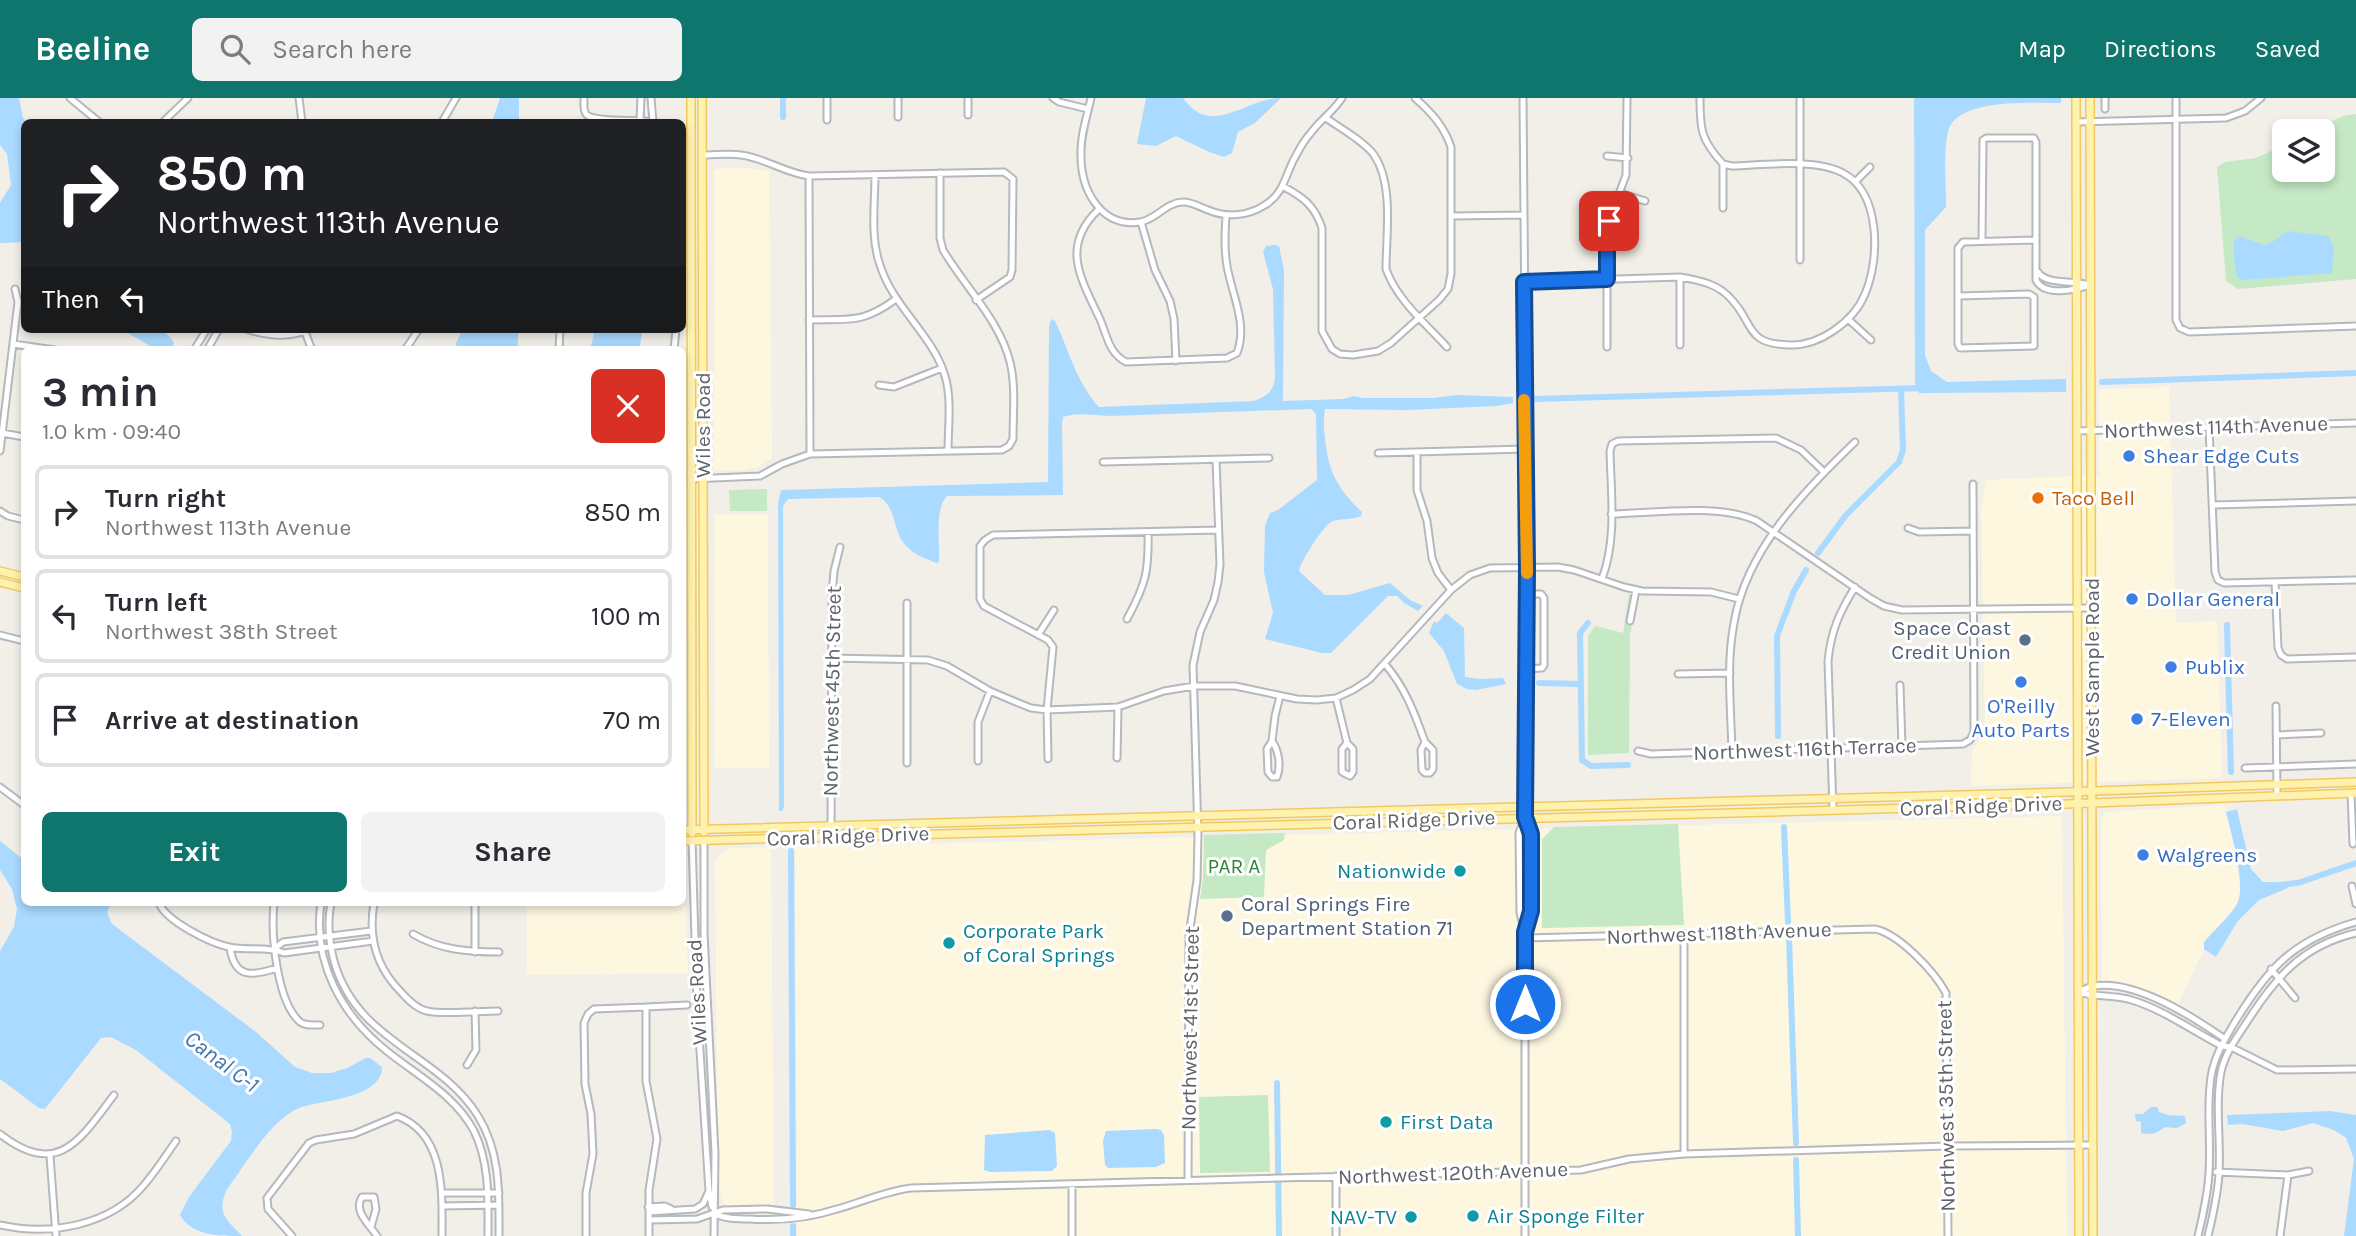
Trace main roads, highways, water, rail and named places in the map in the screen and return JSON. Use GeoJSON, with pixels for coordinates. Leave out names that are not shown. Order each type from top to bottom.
{"type":"FeatureCollection","features":[{"type":"Feature","properties":{"kind":"main road","name":"Wiles Road"},"geometry":{"type":"LineString","coordinates":[[691,98],[692,841]]}},
{"type":"Feature","properties":{"kind":"main road","name":"Wiles Road"},"geometry":{"type":"LineString","coordinates":[[702,98],[704,840]]}},
{"type":"Feature","properties":{"kind":"main road","name":"West Sample Road"},"geometry":{"type":"LineString","coordinates":[[2076,98],[2079,1236]]}},
{"type":"Feature","properties":{"kind":"main road","name":"West Sample Road"},"geometry":{"type":"LineString","coordinates":[[2090,98],[2093,1236]]}},
{"type":"Feature","properties":{"kind":"main road"},"geometry":{"type":"LineString","coordinates":[[691,141],[702,155]]}},
{"type":"Feature","properties":{"kind":"main road"},"geometry":{"type":"LineString","coordinates":[[0,571],[21,576]]}},
{"type":"Feature","properties":{"kind":"main road"},"geometry":{"type":"LineString","coordinates":[[0,582],[21,587]]}},
{"type":"Feature","properties":{"kind":"main road","name":"Coral Ridge Drive"},"geometry":{"type":"LineString","coordinates":[[686,830],[2356,782]]}},
{"type":"Feature","properties":{"kind":"main road","name":"Coral Ridge Drive"},"geometry":{"type":"LineString","coordinates":[[686,841],[2354,794]]}},
{"type":"Feature","properties":{"kind":"main road"},"geometry":{"type":"LineString","coordinates":[[1687,813],[1706,802]]}},
{"type":"Feature","properties":{"kind":"water"},"geometry":{"type":"Polygon","coordinates":[[[0,98],[19,98],[24,119],[21,119],[21,242],[0,243],[0,203],[11,185],[7,154],[0,145],[0,98]]]}},
{"type":"Feature","properties":{"kind":"water"},"geometry":{"type":"Polygon","coordinates":[[[500,98],[519,98],[519,119],[493,119],[500,98]]]}},
{"type":"Feature","properties":{"kind":"water"},"geometry":{"type":"Polygon","coordinates":[[[1146,98],[1183,98],[1194,110],[1217,116],[1281,98],[1255,123],[1238,132],[1232,153],[1224,157],[1176,136],[1156,146],[1137,144],[1146,98]]]}},
{"type":"Feature","properties":{"kind":"water"},"geometry":{"type":"Polygon","coordinates":[[[1914,98],[2061,98],[2061,103],[2014,103],[1980,108],[1954,120],[1948,131],[1945,159],[1946,207],[1925,230],[1925,355],[1931,371],[1947,382],[2066,379],[2066,392],[1919,393],[1915,383],[1914,98]]]}},
{"type":"Feature","properties":{"kind":"water"},"geometry":{"type":"Polygon","coordinates":[[[2287,231],[2328,236],[2334,247],[2332,273],[2242,280],[2237,277],[2234,241],[2239,236],[2265,245],[2287,231]]]}},
{"type":"Feature","properties":{"kind":"water"},"geometry":{"type":"Polygon","coordinates":[[[1266,246],[1279,246],[1284,270],[1283,401],[1343,399],[1354,396],[1513,397],[1513,403],[1497,406],[1407,410],[1325,409],[1325,438],[1332,470],[1347,496],[1362,512],[1361,516],[1329,524],[1313,543],[1299,571],[1325,595],[1348,595],[1390,583],[1410,600],[1423,606],[1418,611],[1397,596],[1388,596],[1331,653],[1265,639],[1273,613],[1264,572],[1265,526],[1270,513],[1278,510],[1317,480],[1316,414],[1311,409],[1110,416],[1080,414],[1063,417],[1063,495],[947,496],[940,509],[937,563],[918,555],[906,546],[889,506],[879,497],[788,499],[783,506],[784,807],[779,811],[778,503],[781,490],[1048,482],[1051,319],[1055,321],[1084,387],[1099,407],[1254,401],[1269,393],[1275,378],[1273,289],[1263,252],[1266,246]]]}},
{"type":"Feature","properties":{"kind":"water"},"geometry":{"type":"Polygon","coordinates":[[[128,333],[165,333],[174,343],[173,346],[150,346],[128,333]]]}},
{"type":"Feature","properties":{"kind":"water"},"geometry":{"type":"Polygon","coordinates":[[[461,333],[518,333],[518,346],[456,346],[461,333]]]}},
{"type":"Feature","properties":{"kind":"water"},"geometry":{"type":"Polygon","coordinates":[[[594,333],[642,333],[640,346],[591,346],[594,333]]]}},
{"type":"Feature","properties":{"kind":"water"},"geometry":{"type":"Polygon","coordinates":[[[1446,613],[1464,628],[1465,677],[1503,678],[1506,684],[1476,690],[1457,684],[1444,651],[1429,633],[1434,621],[1437,623],[1446,613]]]}},
{"type":"Feature","properties":{"kind":"water"},"geometry":{"type":"Polygon","coordinates":[[[2237,809],[2251,869],[2263,882],[2287,882],[2288,888],[2259,900],[2237,922],[2216,957],[2204,949],[2204,942],[2230,914],[2240,896],[2237,859],[2226,812],[2237,809]]]}},
{"type":"Feature","properties":{"kind":"water","name":"Canal C-1"},"geometry":{"type":"Polygon","coordinates":[[[0,841],[21,858],[21,906],[110,906],[107,912],[112,924],[256,1032],[295,1067],[312,1073],[331,1073],[370,1058],[382,1067],[379,1078],[372,1086],[348,1096],[299,1108],[268,1132],[227,1189],[222,1204],[224,1215],[242,1236],[215,1235],[199,1231],[185,1222],[180,1215],[189,1197],[231,1141],[230,1124],[136,1050],[111,1037],[101,1038],[45,1109],[39,1108],[0,1079],[0,951],[14,927],[17,909],[12,889],[0,870],[0,841]]]}},
{"type":"Feature","properties":{"kind":"water"},"geometry":{"type":"Polygon","coordinates":[[[2151,1107],[2157,1107],[2159,1112],[2168,1115],[2185,1116],[2186,1123],[2177,1128],[2165,1127],[2154,1133],[2141,1133],[2141,1122],[2136,1121],[2135,1114],[2143,1114],[2151,1107]]]}},
{"type":"Feature","properties":{"kind":"water"},"geometry":{"type":"Polygon","coordinates":[[[2330,1111],[2356,1115],[2356,1236],[2344,1236],[2354,1159],[2346,1138],[2334,1130],[2313,1123],[2283,1131],[2242,1124],[2228,1125],[2227,1115],[2330,1111]]]}},
{"type":"Feature","properties":{"kind":"water"},"geometry":{"type":"Polygon","coordinates":[[[1050,1130],[1055,1133],[1057,1166],[1052,1171],[984,1170],[985,1135],[1050,1130]]]}},
{"type":"Feature","properties":{"kind":"water"},"geometry":{"type":"Polygon","coordinates":[[[1161,1130],[1164,1135],[1165,1163],[1156,1167],[1108,1168],[1105,1165],[1103,1141],[1106,1131],[1161,1130]]]}},
{"type":"Feature","properties":{"kind":"waterway"},"geometry":{"type":"LineString","coordinates":[[783,98],[783,117]]}},
{"type":"Feature","properties":{"kind":"waterway"},"geometry":{"type":"LineString","coordinates":[[2102,382],[2356,373]]}},
{"type":"Feature","properties":{"kind":"waterway"},"geometry":{"type":"LineString","coordinates":[[1534,399],[1924,388]]}},
{"type":"Feature","properties":{"kind":"waterway"},"geometry":{"type":"LineString","coordinates":[[1818,553],[1846,515],[1899,462],[1903,450],[1901,389]]}},
{"type":"Feature","properties":{"kind":"waterway"},"geometry":{"type":"LineString","coordinates":[[1778,736],[1777,636],[1794,591],[1806,570]]}},
{"type":"Feature","properties":{"kind":"waterway"},"geometry":{"type":"LineString","coordinates":[[1588,623],[1580,633],[1582,760],[1591,766],[1628,765]]}},
{"type":"Feature","properties":{"kind":"waterway"},"geometry":{"type":"LineString","coordinates":[[2227,625],[2231,772]]}},
{"type":"Feature","properties":{"kind":"waterway"},"geometry":{"type":"LineString","coordinates":[[1539,683],[1581,684]]}},
{"type":"Feature","properties":{"kind":"waterway"},"geometry":{"type":"LineString","coordinates":[[1784,827],[1788,922]]}},
{"type":"Feature","properties":{"kind":"waterway"},"geometry":{"type":"LineString","coordinates":[[791,851],[793,1205]]}},
{"type":"Feature","properties":{"kind":"waterway"},"geometry":{"type":"LineString","coordinates":[[2279,885],[2298,883],[2356,863]]}},
{"type":"Feature","properties":{"kind":"waterway"},"geometry":{"type":"LineString","coordinates":[[1789,938],[1796,1143]]}},
{"type":"Feature","properties":{"kind":"waterway"},"geometry":{"type":"LineString","coordinates":[[1277,1083],[1279,1236]]}},
{"type":"Feature","properties":{"kind":"waterway"},"geometry":{"type":"LineString","coordinates":[[1796,1160],[1798,1236]]}},
{"type":"Feature","properties":{"kind":"waterway"},"geometry":{"type":"LineString","coordinates":[[793,1226],[793,1236]]}},
{"type":"Feature","properties":{"kind":"place","name":"Shear Edge Cuts"},"geometry":{"type":"Point","coordinates":[2129,456]}},
{"type":"Feature","properties":{"kind":"place","name":"Taco Bell"},"geometry":{"type":"Point","coordinates":[2038,498]}},
{"type":"Feature","properties":{"kind":"place","name":"Dollar General"},"geometry":{"type":"Point","coordinates":[2132,599]}},
{"type":"Feature","properties":{"kind":"place","name":"Space Coast Credit Union"},"geometry":{"type":"Point","coordinates":[2025,640]}},
{"type":"Feature","properties":{"kind":"place","name":"Publix"},"geometry":{"type":"Point","coordinates":[2171,667]}},
{"type":"Feature","properties":{"kind":"place","name":"O'Reilly Auto Parts"},"geometry":{"type":"Point","coordinates":[2021,682]}},
{"type":"Feature","properties":{"kind":"place","name":"7-Eleven"},"geometry":{"type":"Point","coordinates":[2137,719]}},
{"type":"Feature","properties":{"kind":"place","name":"Walgreens"},"geometry":{"type":"Point","coordinates":[2143,855]}},
{"type":"Feature","properties":{"kind":"place","name":"Nationwide"},"geometry":{"type":"Point","coordinates":[1460,871]}},
{"type":"Feature","properties":{"kind":"place","name":"Coral Springs Fire Department Station 71"},"geometry":{"type":"Point","coordinates":[1227,916]}},
{"type":"Feature","properties":{"kind":"place","name":"Corporate Park of Coral Springs"},"geometry":{"type":"Point","coordinates":[949,943]}},
{"type":"Feature","properties":{"kind":"place","name":"First Data"},"geometry":{"type":"Point","coordinates":[1386,1122]}},
{"type":"Feature","properties":{"kind":"place","name":"Air Sponge Filter"},"geometry":{"type":"Point","coordinates":[1473,1216]}},
{"type":"Feature","properties":{"kind":"place","name":"NAV-TV"},"geometry":{"type":"Point","coordinates":[1411,1217]}},
{"type":"Feature","properties":{"kind":"park label","name":"PAR A"},"geometry":{"type":"Point","coordinates":[1234,866]}}]}
